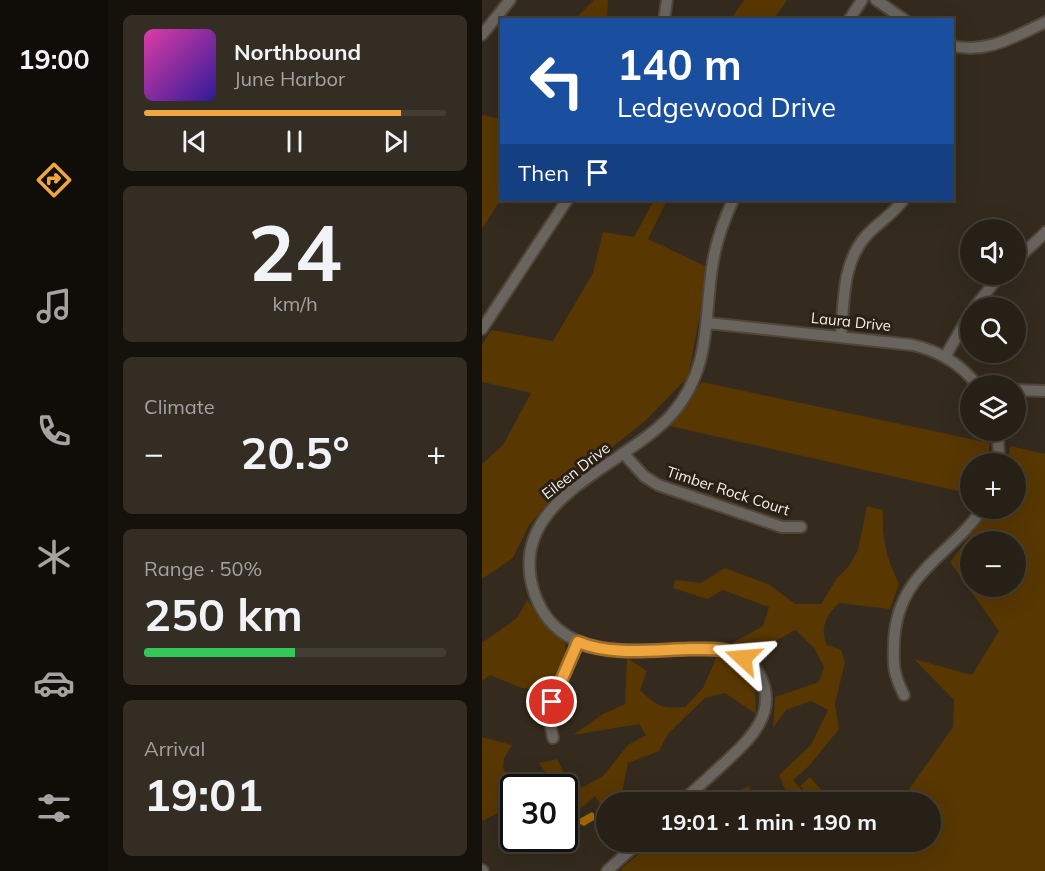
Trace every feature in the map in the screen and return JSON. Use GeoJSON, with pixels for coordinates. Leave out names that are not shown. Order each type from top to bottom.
{"type":"FeatureCollection","features":[{"type":"Feature","properties":{"kind":"street"},"geometry":{"type":"LineString","coordinates":[[482,35],[510,0]]}},
{"type":"Feature","properties":{"kind":"street"},"geometry":{"type":"LineString","coordinates":[[664,18],[667,0]]}},
{"type":"Feature","properties":{"kind":"street"},"geometry":{"type":"LineString","coordinates":[[850,18],[862,0]]}},
{"type":"Feature","properties":{"kind":"street"},"geometry":{"type":"LineString","coordinates":[[876,0],[902,18]]}},
{"type":"Feature","properties":{"kind":"street"},"geometry":{"type":"LineString","coordinates":[[954,46],[977,49],[995,46],[1046,22]]}},
{"type":"Feature","properties":{"kind":"street"},"geometry":{"type":"LineString","coordinates":[[482,329],[566,201]]}},
{"type":"Feature","properties":{"kind":"street","name":"Eileen Drive"},"geometry":{"type":"LineString","coordinates":[[693,792],[756,731],[765,704],[764,689],[759,675],[743,658],[722,649],[614,650],[595,648],[578,642],[560,630],[540,606],[531,577],[532,548],[542,520],[555,504],[664,422],[686,394],[700,363],[708,323],[714,255],[732,201]]}},
{"type":"Feature","properties":{"kind":"street"},"geometry":{"type":"LineString","coordinates":[[841,335],[848,269],[855,252],[864,237],[902,201]]}},
{"type":"Feature","properties":{"kind":"street"},"geometry":{"type":"LineString","coordinates":[[1026,251],[1046,232]]}},
{"type":"Feature","properties":{"kind":"street"},"geometry":{"type":"LineString","coordinates":[[983,297],[992,285]]}},
{"type":"Feature","properties":{"kind":"street","name":"Laura Drive"},"geometry":{"type":"LineString","coordinates":[[708,323],[841,335],[913,345],[945,357],[968,375]]}},
{"type":"Feature","properties":{"kind":"street"},"geometry":{"type":"LineString","coordinates":[[945,357],[960,331]]}},
{"type":"Feature","properties":{"kind":"street"},"geometry":{"type":"LineString","coordinates":[[1026,390],[1046,391]]}},
{"type":"Feature","properties":{"kind":"street","name":"Timber Rock Court"},"geometry":{"type":"LineString","coordinates":[[623,453],[644,476],[658,485],[782,527],[801,527]]}},
{"type":"Feature","properties":{"kind":"street"},"geometry":{"type":"LineString","coordinates":[[904,695],[894,675],[894,633],[903,602],[922,572],[973,519]]}},
{"type":"Feature","properties":{"kind":"street"},"geometry":{"type":"LineString","coordinates":[[553,738],[549,718],[552,702],[578,642]]}},
{"type":"Feature","properties":{"kind":"street"},"geometry":{"type":"LineString","coordinates":[[607,871],[628,852]]}},
{"type":"Feature","properties":{"kind":"shaded area"},"geometry":{"type":"Polygon","coordinates":[[[594,0],[608,0],[607,18],[576,18],[594,0]]]}},
{"type":"Feature","properties":{"kind":"shaded area"},"geometry":{"type":"Polygon","coordinates":[[[744,0],[787,0],[775,18],[732,18],[744,0]]]}},
{"type":"Feature","properties":{"kind":"shaded area"},"geometry":{"type":"Polygon","coordinates":[[[482,115],[500,119],[500,201],[482,229],[482,115]]]}},
{"type":"Feature","properties":{"kind":"shaded area"},"geometry":{"type":"Polygon","coordinates":[[[653,201],[667,201],[648,239],[705,266],[700,314],[688,377],[645,421],[558,490],[528,527],[513,558],[482,579],[482,464],[503,445],[531,393],[482,382],[482,345],[491,330],[553,341],[593,273],[603,232],[634,237],[653,201]]]}},
{"type":"Feature","properties":{"kind":"shaded area"},"geometry":{"type":"Polygon","coordinates":[[[702,382],[960,437],[960,441],[990,443],[988,453],[960,453],[960,492],[670,426],[702,382]]]}},
{"type":"Feature","properties":{"kind":"shaded area"},"geometry":{"type":"Polygon","coordinates":[[[1010,446],[1045,454],[1045,871],[619,871],[641,852],[941,852],[941,792],[907,792],[953,727],[954,700],[914,659],[972,675],[999,631],[975,597],[1026,597],[1026,531],[974,531],[983,519],[1026,519],[1026,453],[1009,453],[1010,446]]]}},
{"type":"Feature","properties":{"kind":"shaded area"},"geometry":{"type":"Polygon","coordinates":[[[867,506],[883,510],[886,548],[899,584],[890,609],[839,603],[828,617],[824,627],[827,645],[841,650],[845,662],[835,704],[839,729],[809,766],[793,780],[803,792],[786,792],[779,775],[811,745],[828,710],[811,701],[786,710],[773,728],[775,697],[819,682],[824,667],[814,648],[796,630],[775,641],[762,660],[732,643],[763,626],[769,607],[723,590],[707,599],[673,588],[675,580],[701,583],[725,568],[770,585],[795,604],[821,604],[858,550],[867,506]]]}},
{"type":"Feature","properties":{"kind":"shaded area"},"geometry":{"type":"Polygon","coordinates":[[[960,549],[960,576],[950,562],[960,549]]]}},
{"type":"Feature","properties":{"kind":"shaded area"},"geometry":{"type":"Polygon","coordinates":[[[527,600],[549,628],[565,643],[565,656],[547,690],[522,688],[490,675],[482,681],[482,643],[517,618],[527,600]]]}},
{"type":"Feature","properties":{"kind":"shaded area"},"geometry":{"type":"Polygon","coordinates":[[[718,654],[736,659],[755,684],[756,714],[725,693],[705,698],[668,734],[659,751],[628,763],[622,792],[596,792],[596,798],[595,796],[578,811],[578,784],[583,787],[603,776],[628,745],[646,735],[639,724],[573,735],[603,714],[625,704],[627,658],[647,671],[640,690],[651,700],[665,707],[685,707],[703,688],[718,654]]]}},
{"type":"Feature","properties":{"kind":"shaded area"},"geometry":{"type":"Polygon","coordinates":[[[482,737],[512,745],[504,758],[503,768],[506,774],[500,774],[500,813],[482,821],[482,737]]]}},
{"type":"Feature","properties":{"kind":"shaded area"},"geometry":{"type":"Polygon","coordinates":[[[557,759],[564,774],[547,774],[539,763],[557,759]]]}},
{"type":"Feature","properties":{"kind":"shaded area"},"geometry":{"type":"Polygon","coordinates":[[[810,777],[823,792],[805,792],[800,786],[810,777]]]}},
{"type":"Feature","properties":{"kind":"shaded area"},"geometry":{"type":"Polygon","coordinates":[[[749,786],[751,792],[738,792],[749,786]]]}},
{"type":"Feature","properties":{"kind":"shaded area"},"geometry":{"type":"Polygon","coordinates":[[[592,812],[594,820],[584,826],[580,824],[579,819],[592,812]]]}},
{"type":"Feature","properties":{"kind":"route"},"geometry":{"type":"LineString","coordinates":[[552,702],[578,642],[605,650],[715,648],[730,651],[743,658]]}}]}
